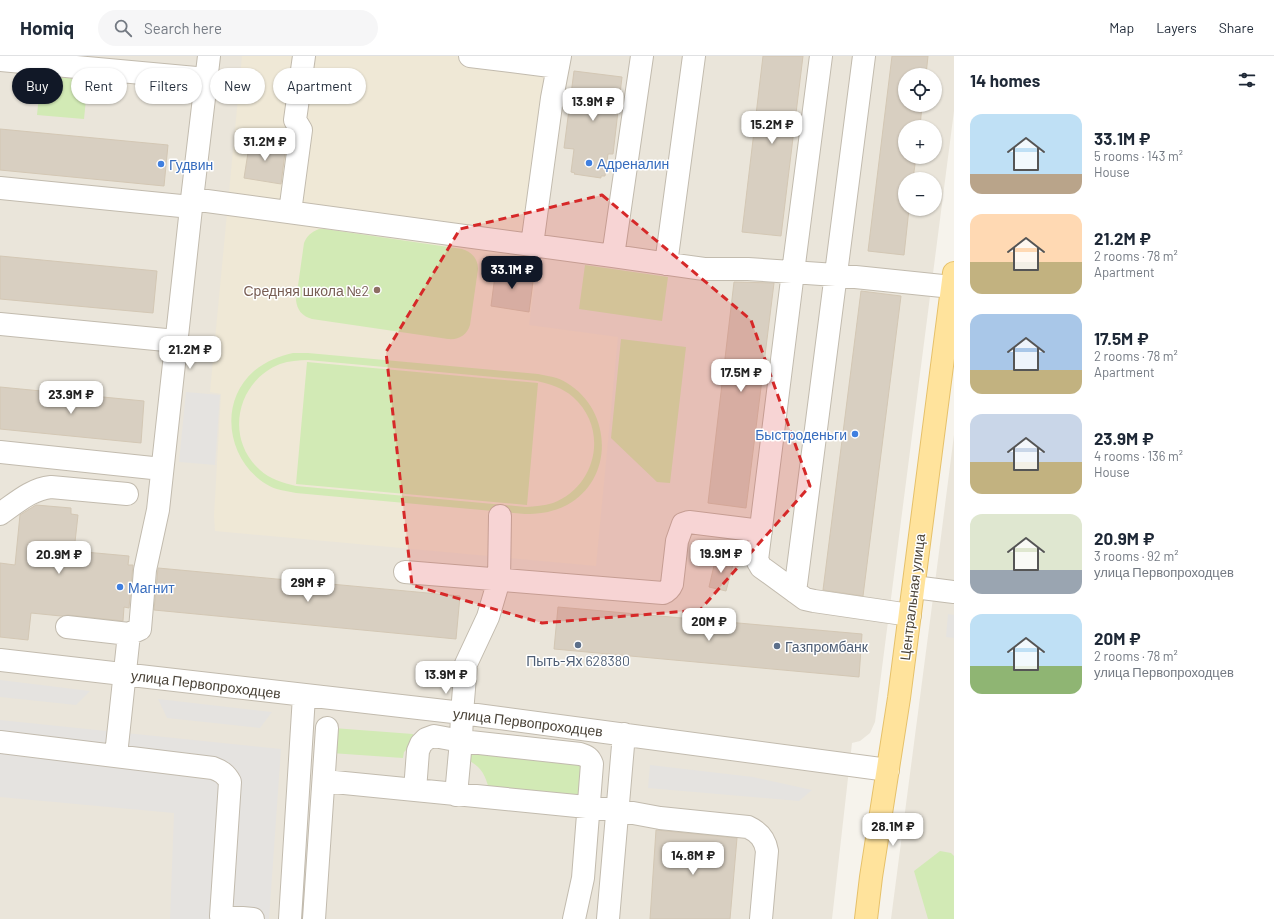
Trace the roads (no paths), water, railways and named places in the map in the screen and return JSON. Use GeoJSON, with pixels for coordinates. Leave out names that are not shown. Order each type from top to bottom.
{"type":"FeatureCollection","features":[{"type":"Feature","properties":{"kind":"main road","name":"Центральная улица"},"geometry":{"type":"LineString","coordinates":[[866,919],[871,876],[899,698],[948,361],[953,280]]}},
{"type":"Feature","properties":{"kind":"street"},"geometry":{"type":"LineString","coordinates":[[67,628],[129,634],[140,629],[145,570],[158,510],[176,341],[210,56]]}},
{"type":"Feature","properties":{"kind":"street"},"geometry":{"type":"LineString","coordinates":[[290,212],[301,130],[295,120],[304,56]]}},
{"type":"Feature","properties":{"kind":"street"},"geometry":{"type":"LineString","coordinates":[[470,56],[559,61],[552,98],[532,245]]}},
{"type":"Feature","properties":{"kind":"street"},"geometry":{"type":"LineString","coordinates":[[613,256],[642,56]]}},
{"type":"Feature","properties":{"kind":"street"},"geometry":{"type":"LineString","coordinates":[[666,264],[694,56]]}},
{"type":"Feature","properties":{"kind":"street"},"geometry":{"type":"LineString","coordinates":[[821,56],[792,272],[757,560],[761,567],[805,599],[910,615]]}},
{"type":"Feature","properties":{"kind":"street"},"geometry":{"type":"LineString","coordinates":[[795,592],[864,56]]}},
{"type":"Feature","properties":{"kind":"street"},"geometry":{"type":"LineString","coordinates":[[0,60],[207,79]]}},
{"type":"Feature","properties":{"kind":"street"},"geometry":{"type":"LineString","coordinates":[[0,188],[290,212],[704,269],[748,269],[836,275],[953,280]]}},
{"type":"Feature","properties":{"kind":"street"},"geometry":{"type":"LineString","coordinates":[[0,324],[176,341]]}},
{"type":"Feature","properties":{"kind":"street"},"geometry":{"type":"LineString","coordinates":[[0,452],[162,469]]}},
{"type":"Feature","properties":{"kind":"street"},"geometry":{"type":"LineString","coordinates":[[0,514],[34,491],[42,488],[51,487],[127,494]]}},
{"type":"Feature","properties":{"kind":"street"},"geometry":{"type":"LineString","coordinates":[[456,794],[466,664],[488,617],[499,580],[500,516]]}},
{"type":"Feature","properties":{"kind":"street"},"geometry":{"type":"LineString","coordinates":[[406,572],[663,594],[671,589],[677,541],[683,524],[689,522],[761,531]]}},
{"type":"Feature","properties":{"kind":"street"},"geometry":{"type":"LineString","coordinates":[[914,587],[954,592]]}},
{"type":"Feature","properties":{"kind":"street"},"geometry":{"type":"LineString","coordinates":[[116,755],[129,634]]}},
{"type":"Feature","properties":{"kind":"street","name":"улица Первопроходцев"},"geometry":{"type":"LineString","coordinates":[[0,660],[462,713],[888,770]]}},
{"type":"Feature","properties":{"kind":"street"},"geometry":{"type":"LineString","coordinates":[[290,919],[304,696]]}},
{"type":"Feature","properties":{"kind":"street"},"geometry":{"type":"LineString","coordinates":[[314,919],[327,728]]}},
{"type":"Feature","properties":{"kind":"street"},"geometry":{"type":"LineString","coordinates":[[608,919],[624,734]]}},
{"type":"Feature","properties":{"kind":"street"},"geometry":{"type":"LineString","coordinates":[[415,790],[418,751],[421,744],[426,739],[434,736],[461,741],[586,756],[591,759],[592,764],[583,878],[574,919]]}},
{"type":"Feature","properties":{"kind":"street"},"geometry":{"type":"LineString","coordinates":[[0,742],[116,755],[213,768],[221,771],[226,775],[230,782],[221,916],[253,919]]}},
{"type":"Feature","properties":{"kind":"street"},"geometry":{"type":"LineString","coordinates":[[324,781],[617,810],[660,818],[748,827],[755,830],[761,836],[766,845],[767,851],[761,919]]}},
{"type":"Feature","properties":{"kind":"place","name":"Адреналин"},"geometry":{"type":"Point","coordinates":[589,163]}},
{"type":"Feature","properties":{"kind":"place","name":"Гудвин"},"geometry":{"type":"Point","coordinates":[161,164]}},
{"type":"Feature","properties":{"kind":"place","name":"Средняя школа №2"},"geometry":{"type":"Point","coordinates":[377,290]}},
{"type":"Feature","properties":{"kind":"place","name":"Быстроденьги"},"geometry":{"type":"Point","coordinates":[855,434]}},
{"type":"Feature","properties":{"kind":"place","name":"Магнит"},"geometry":{"type":"Point","coordinates":[120,587]}},
{"type":"Feature","properties":{"kind":"place","name":"Пыть-Ях 628380"},"geometry":{"type":"Point","coordinates":[578,645]}},
{"type":"Feature","properties":{"kind":"place","name":"Газпромбанк"},"geometry":{"type":"Point","coordinates":[777,646]}}]}
